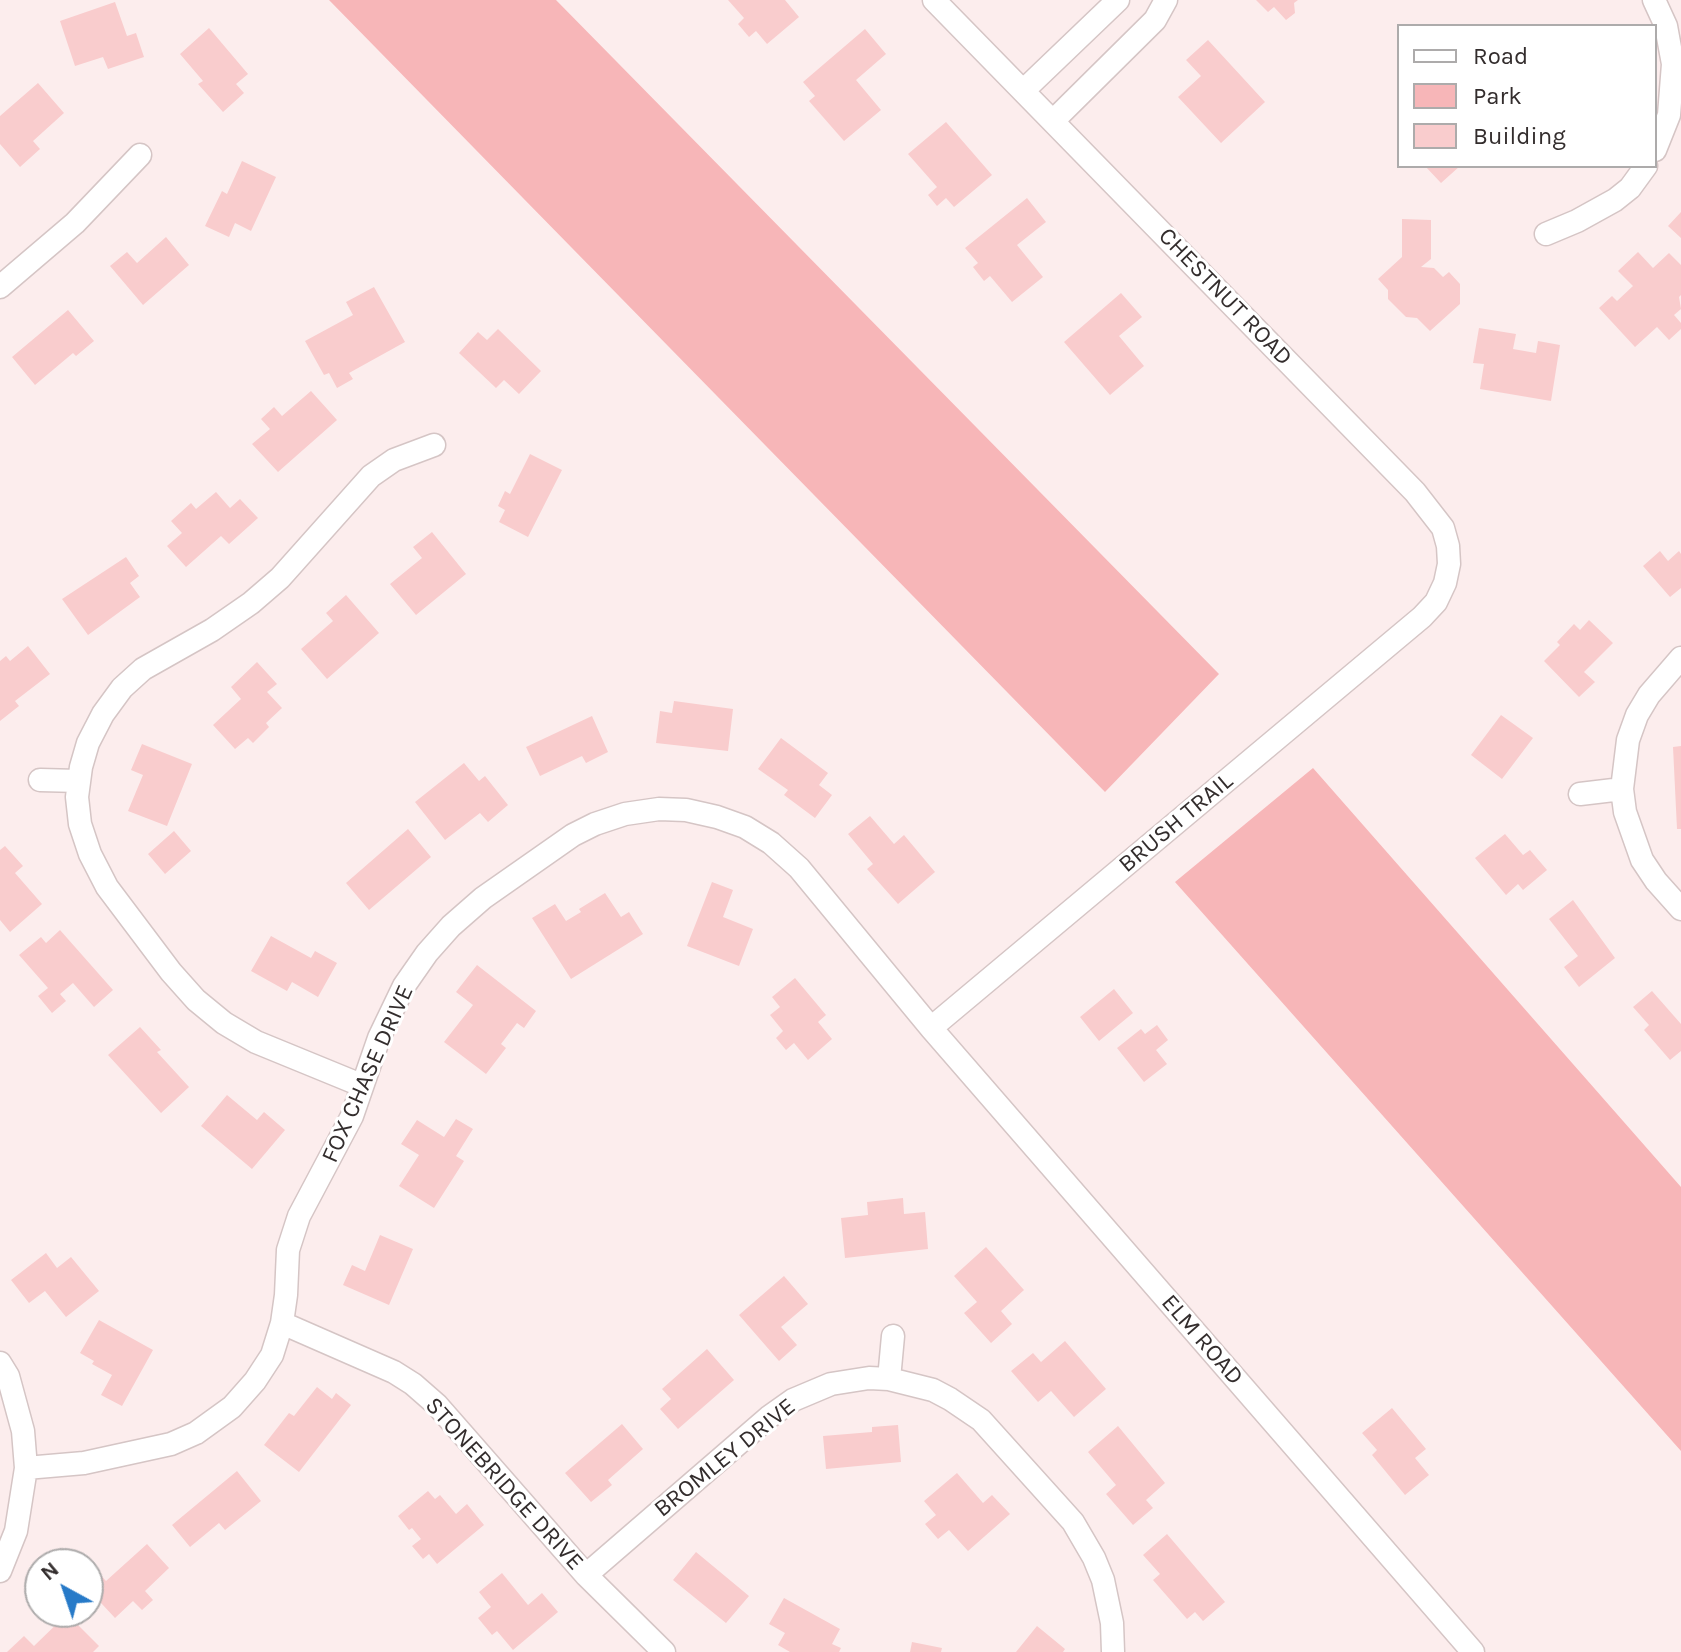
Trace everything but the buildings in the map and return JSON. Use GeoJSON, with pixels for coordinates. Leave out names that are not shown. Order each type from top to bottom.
{"type":"FeatureCollection","features":[{"type":"Feature","properties":{"kind":"street","name":"CHESTNUT ROAD"},"geometry":{"type":"LineString","coordinates":[[934,0],[1431,511],[1443,528],[1449,564],[1436,602],[1422,617]]}},
{"type":"Feature","properties":{"kind":"street"},"geometry":{"type":"LineString","coordinates":[[1023,91],[1118,0]]}},
{"type":"Feature","properties":{"kind":"street"},"geometry":{"type":"LineString","coordinates":[[1053,121],[1155,20],[1166,0]]}},
{"type":"Feature","properties":{"kind":"street"},"geometry":{"type":"LineString","coordinates":[[1654,0],[1676,45],[1670,104],[1657,144]]}},
{"type":"Feature","properties":{"kind":"street"},"geometry":{"type":"LineString","coordinates":[[0,287],[75,223],[140,155]]}},
{"type":"Feature","properties":{"kind":"street"},"geometry":{"type":"LineString","coordinates":[[1546,234],[1615,200],[1630,188],[1645,168]]}},
{"type":"Feature","properties":{"kind":"street"},"geometry":{"type":"LineString","coordinates":[[361,1085],[256,1042],[224,1023],[196,1000],[107,887],[90,854],[80,824],[77,797],[88,743],[103,714],[122,688],[143,669],[212,630],[261,595],[280,578],[371,476],[394,460],[434,445]]}},
{"type":"Feature","properties":{"kind":"street","name":"BRUSH TRAIL"},"geometry":{"type":"LineString","coordinates":[[931,1028],[1422,617]]}},
{"type":"Feature","properties":{"kind":"street"},"geometry":{"type":"LineString","coordinates":[[1681,658],[1649,695],[1637,715],[1628,740],[1622,789],[1632,838],[1642,860],[1681,909]]}},
{"type":"Feature","properties":{"kind":"street"},"geometry":{"type":"LineString","coordinates":[[40,780],[79,781]]}},
{"type":"Feature","properties":{"kind":"street"},"geometry":{"type":"LineString","coordinates":[[1580,794],[1622,789]]}},
{"type":"Feature","properties":{"kind":"street","name":"FOX CHASE DRIVE"},"geometry":{"type":"LineString","coordinates":[[26,1468],[84,1463],[171,1444],[196,1433],[232,1407],[255,1381],[272,1355],[282,1323],[292,1236],[299,1216],[352,1116],[379,1038],[404,986],[451,926],[483,898],[573,835],[595,824],[625,814],[659,809],[686,810],[745,827],[771,843],[799,868],[931,1028]]}},
{"type":"Feature","properties":{"kind":"street","name":"ELM ROAD"},"geometry":{"type":"LineString","coordinates":[[931,1028],[1473,1652]]}},
{"type":"Feature","properties":{"kind":"street","name":"STONEBRIDGE DRIVE"},"geometry":{"type":"LineString","coordinates":[[282,1323],[394,1372],[413,1384],[437,1405],[586,1575],[664,1652]]}},
{"type":"Feature","properties":{"kind":"street"},"geometry":{"type":"LineString","coordinates":[[889,1379],[893,1336]]}},
{"type":"Feature","properties":{"kind":"street"},"geometry":{"type":"LineString","coordinates":[[0,1363],[8,1376],[23,1431],[26,1468],[16,1531],[0,1571]]}},
{"type":"Feature","properties":{"kind":"street","name":"BROMLEY DRIVE"},"geometry":{"type":"LineString","coordinates":[[586,1575],[769,1417],[793,1400],[831,1384],[869,1378],[889,1379],[933,1390],[981,1420],[1073,1522],[1103,1580],[1112,1623],[1113,1652]]}},
{"type":"Feature","properties":{"kind":"green space"},"geometry":{"type":"Polygon","coordinates":[[[329,0],[556,0],[1219,674],[1105,792],[329,0]]]}},
{"type":"Feature","properties":{"kind":"green space"},"geometry":{"type":"Polygon","coordinates":[[[1313,768],[1681,1187],[1681,1451],[1175,882],[1313,768]]]}}]}
